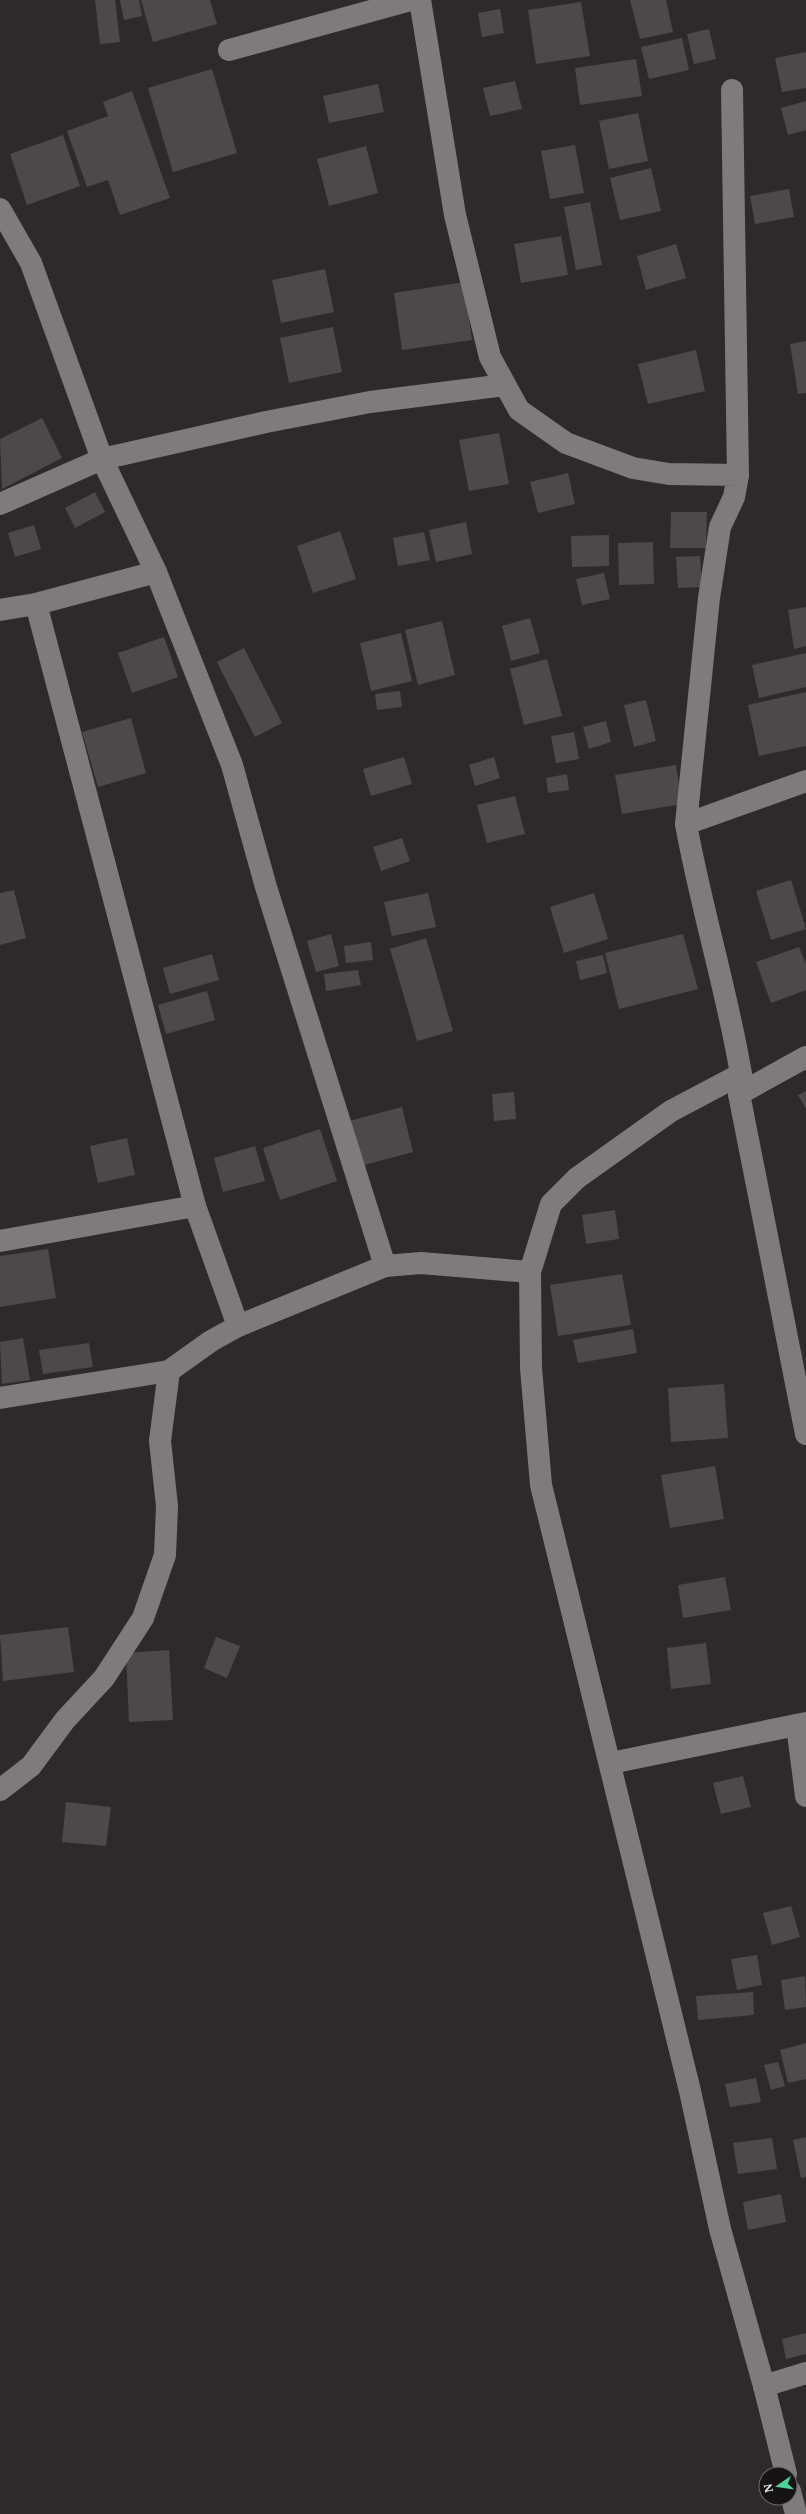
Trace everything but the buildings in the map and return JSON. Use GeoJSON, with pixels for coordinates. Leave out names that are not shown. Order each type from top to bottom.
{"type":"FeatureCollection","features":[{"type":"Feature","properties":{"kind":"street"},"geometry":{"type":"LineString","coordinates":[[229,50],[411,0]]}},
{"type":"Feature","properties":{"kind":"street"},"geometry":{"type":"LineString","coordinates":[[420,0],[455,215],[490,357],[519,410],[566,444],[633,468],[669,474],[738,475]]}},
{"type":"Feature","properties":{"kind":"street"},"geometry":{"type":"LineString","coordinates":[[732,90],[738,475],[734,497],[720,527],[709,598],[686,824],[694,871],[731,1016],[740,1084],[806,1434]]}},
{"type":"Feature","properties":{"kind":"street"},"geometry":{"type":"LineString","coordinates":[[0,209],[31,263],[102,459],[156,572],[232,765],[266,887],[386,1266]]}},
{"type":"Feature","properties":{"kind":"street"},"geometry":{"type":"LineString","coordinates":[[0,504],[102,459],[266,422],[370,402],[505,385]]}},
{"type":"Feature","properties":{"kind":"street"},"geometry":{"type":"LineString","coordinates":[[0,610],[36,604],[156,572]]}},
{"type":"Feature","properties":{"kind":"street"},"geometry":{"type":"LineString","coordinates":[[36,604],[195,1206],[238,1326]]}},
{"type":"Feature","properties":{"kind":"street"},"geometry":{"type":"LineString","coordinates":[[686,824],[806,781]]}},
{"type":"Feature","properties":{"kind":"street"},"geometry":{"type":"LineString","coordinates":[[784,2466],[764,2386],[720,2229],[690,2091],[541,1485],[531,1368],[530,1272],[551,1204],[577,1178],[671,1111],[806,1057]]}},
{"type":"Feature","properties":{"kind":"street"},"geometry":{"type":"LineString","coordinates":[[0,1241],[195,1206]]}},
{"type":"Feature","properties":{"kind":"street"},"geometry":{"type":"LineString","coordinates":[[0,1398],[169,1371],[211,1341],[238,1326],[386,1266],[421,1263],[530,1272]]}},
{"type":"Feature","properties":{"kind":"street"},"geometry":{"type":"LineString","coordinates":[[0,1790],[31,1766],[65,1720],[104,1678],[143,1618],[165,1555],[167,1506],[160,1441],[169,1371]]}},
{"type":"Feature","properties":{"kind":"street"},"geometry":{"type":"LineString","coordinates":[[610,1763],[802,1724],[806,1796]]}},
{"type":"Feature","properties":{"kind":"street"},"geometry":{"type":"LineString","coordinates":[[764,2386],[806,2373]]}}]}
